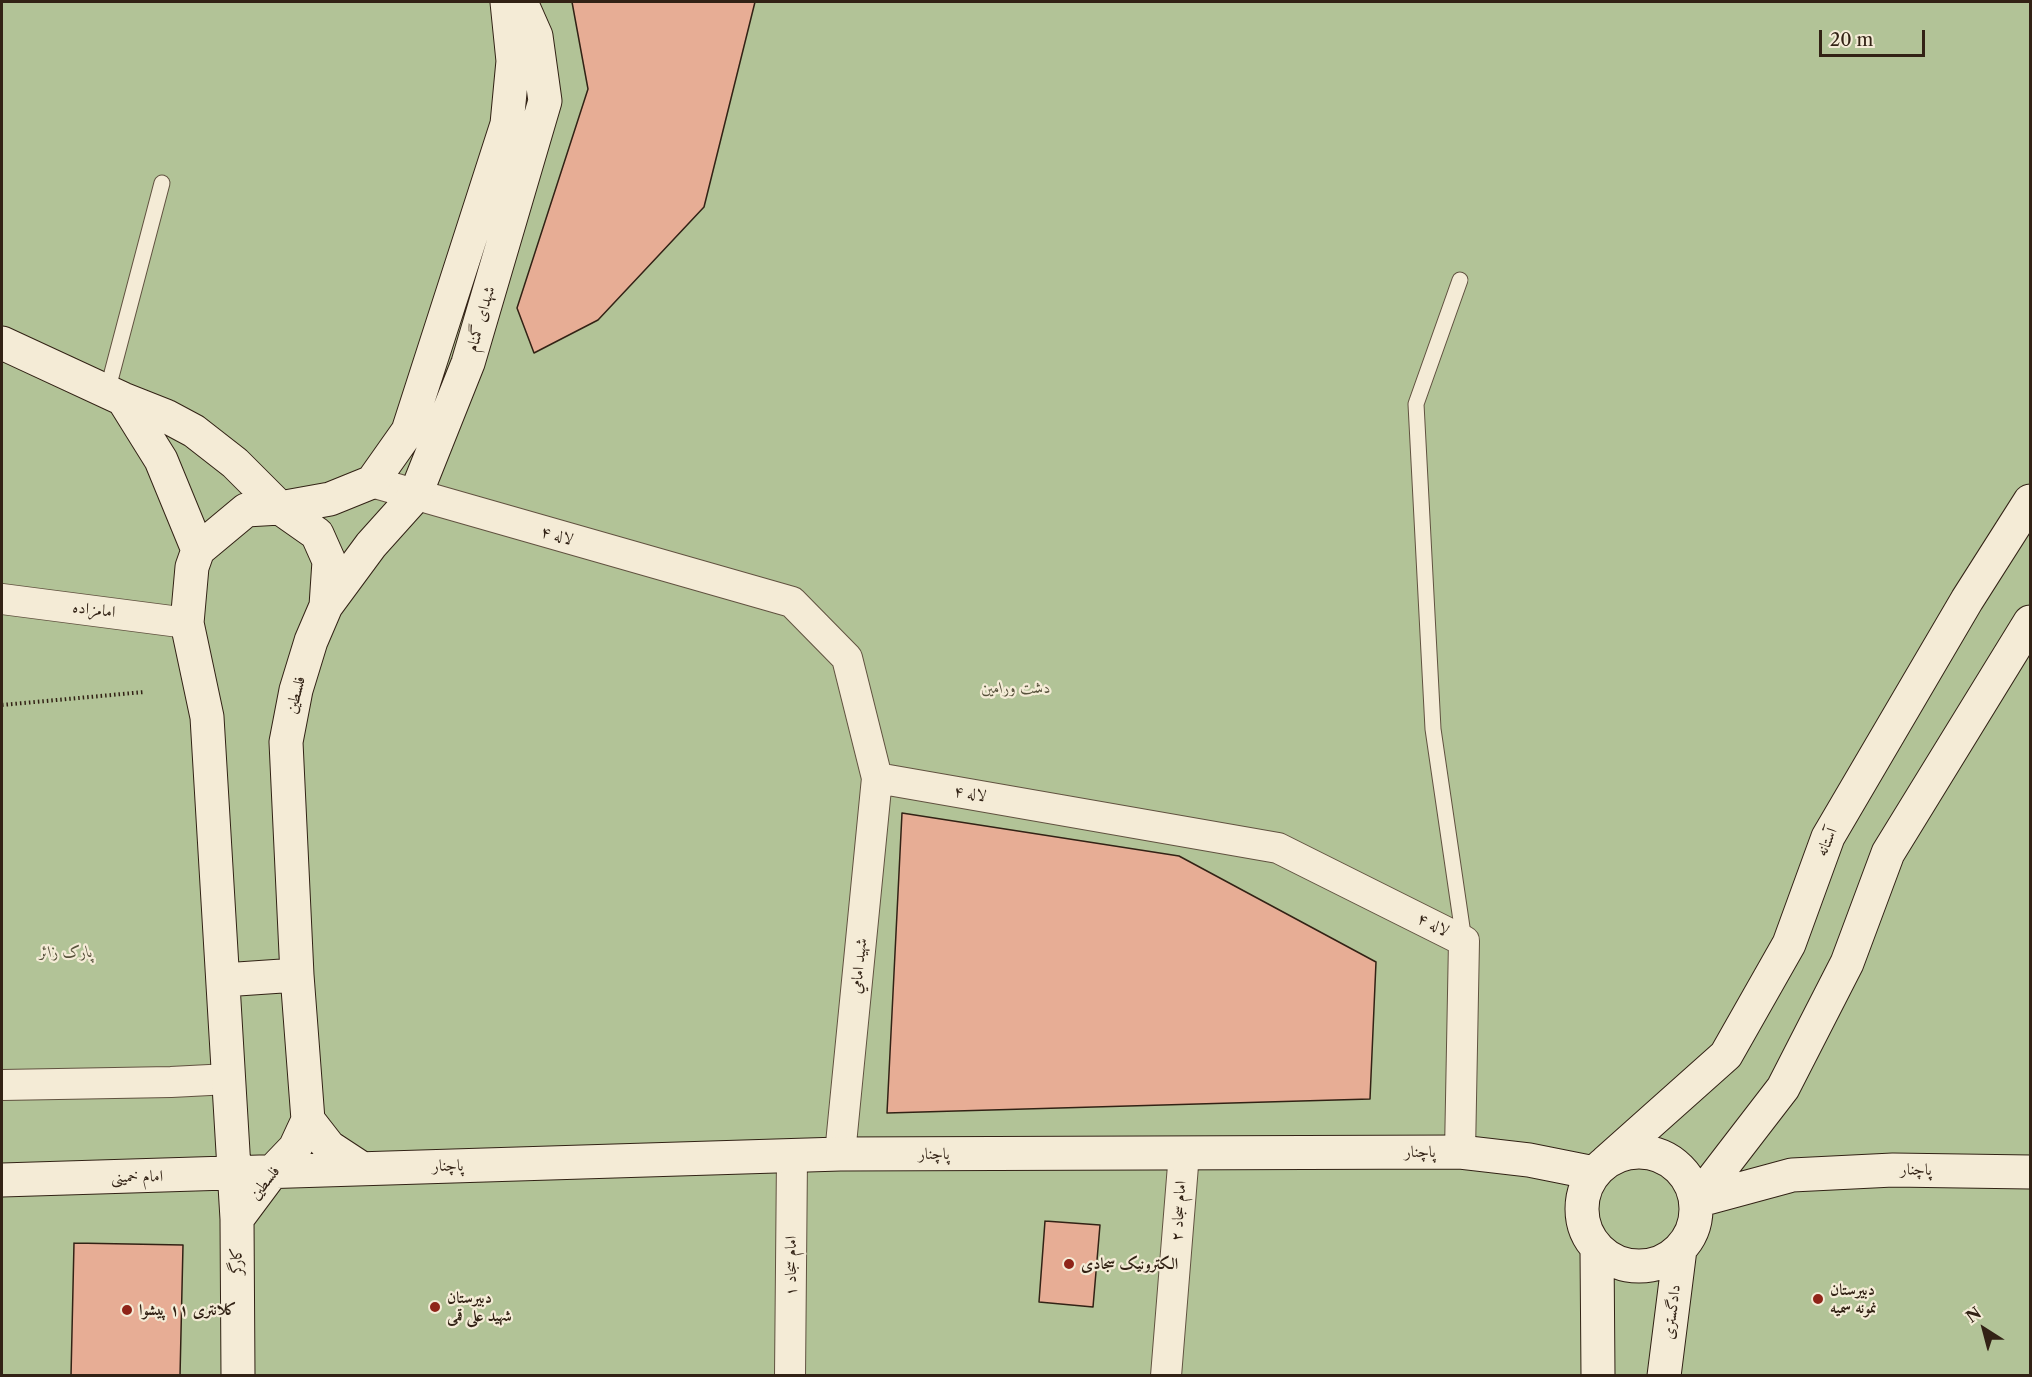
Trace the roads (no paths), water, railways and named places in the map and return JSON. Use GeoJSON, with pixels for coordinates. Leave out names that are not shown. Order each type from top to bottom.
{"type":"FeatureCollection","features":[{"type":"Feature","properties":{"kind":"main road","name":"شهدای گمنام"},"geometry":{"type":"LineString","coordinates":[[372,483],[408,431],[507,124],[513,61],[507,2]]}},
{"type":"Feature","properties":{"kind":"main road","name":"شهدای گمنام"},"geometry":{"type":"LineString","coordinates":[[326,606],[371,544],[415,496],[468,363],[545,101],[536,36],[521,2]]}},
{"type":"Feature","properties":{"kind":"main road","name":"فلسطین"},"geometry":{"type":"LineString","coordinates":[[2,344],[115,396],[166,416],[194,431],[235,463],[279,508],[317,534],[329,561],[326,606],[311,641],[296,690],[286,742],[297,975],[308,1120],[295,1148],[272,1172],[237,1219]]}},
{"type":"Feature","properties":{"kind":"main road"},"geometry":{"type":"LineString","coordinates":[[115,396],[161,460],[198,550],[246,510],[279,508],[330,499],[372,483]]}},
{"type":"Feature","properties":{"kind":"main road","name":"آستانه"},"geometry":{"type":"LineString","coordinates":[[1600,1168],[1726,1055],[1789,944],[1828,837],[1966,600],[2031,501]]}},
{"type":"Feature","properties":{"kind":"main road","name":"فلسطین"},"geometry":{"type":"LineString","coordinates":[[198,550],[192,567],[187,623],[207,717],[237,1219]]}},
{"type":"Feature","properties":{"kind":"main road"},"geometry":{"type":"LineString","coordinates":[[1696,1201],[1783,1088],[1847,963],[1888,853],[2031,622]]}},
{"type":"Feature","properties":{"kind":"main road"},"geometry":{"type":"LineString","coordinates":[[223,980],[297,975]]}},
{"type":"Feature","properties":{"kind":"main road"},"geometry":{"type":"LineString","coordinates":[[308,1120],[329,1147],[361,1168]]}},
{"type":"Feature","properties":{"kind":"main road","name":"پاچنار"},"geometry":{"type":"LineString","coordinates":[[272,1172],[840,1154],[1460,1152],[1600,1168]]}},
{"type":"Feature","properties":{"kind":"main road"},"geometry":{"type":"LineString","coordinates":[[1640,1152],[1670,1160],[1682,1170],[1691,1185],[1696,1201],[1696,1218],[1691,1234],[1680,1249],[1666,1261],[1648,1266],[1629,1266],[1612,1260],[1597,1250],[1587,1234],[1582,1219],[1581,1203],[1586,1187],[1600,1168],[1622,1154],[1640,1152]]}},
{"type":"Feature","properties":{"kind":"main road","name":"پاچنار"},"geometry":{"type":"LineString","coordinates":[[1696,1201],[1792,1174],[1893,1170],[2031,1172]]}},
{"type":"Feature","properties":{"kind":"main road","name":"امام خمینی"},"geometry":{"type":"LineString","coordinates":[[2,1180],[272,1172]]}},
{"type":"Feature","properties":{"kind":"main road","name":"کارگر"},"geometry":{"type":"LineString","coordinates":[[237,1219],[238,1376]]}},
{"type":"Feature","properties":{"kind":"main road","name":"دادگستری"},"geometry":{"type":"LineString","coordinates":[[1664,1376],[1680,1249]]}},
{"type":"Feature","properties":{"kind":"main road"},"geometry":{"type":"LineString","coordinates":[[1597,1250],[1598,1376]]}},
{"type":"Feature","properties":{"kind":"street","name":"لاله ۴"},"geometry":{"type":"LineString","coordinates":[[372,483],[792,602],[847,658],[877,778],[1278,848],[1464,941],[1460,1152]]}},
{"type":"Feature","properties":{"kind":"street","name":"امامزاده"},"geometry":{"type":"LineString","coordinates":[[2,599],[187,623]]}},
{"type":"Feature","properties":{"kind":"street","name":"شهيد امامي"},"geometry":{"type":"LineString","coordinates":[[840,1154],[877,778]]}},
{"type":"Feature","properties":{"kind":"street"},"geometry":{"type":"LineString","coordinates":[[2,1085],[229,1079]]}},
{"type":"Feature","properties":{"kind":"street","name":"امام سجاد ۲"},"geometry":{"type":"LineString","coordinates":[[1166,1376],[1184,1153]]}},
{"type":"Feature","properties":{"kind":"street","name":"امام سجاد ۱"},"geometry":{"type":"LineString","coordinates":[[790,1376],[792,1157]]}},
{"type":"Feature","properties":{"kind":"lane"},"geometry":{"type":"LineString","coordinates":[[115,396],[162,183]]}},
{"type":"Feature","properties":{"kind":"lane"},"geometry":{"type":"LineString","coordinates":[[1460,280],[1416,404],[1433,729],[1464,941]]}},
{"type":"Feature","properties":{"kind":"place","name":"الکترونیک سجادی"},"geometry":{"type":"Point","coordinates":[1069,1264]}},
{"type":"Feature","properties":{"kind":"place","name":"دبیرستان نمونه سمیه"},"geometry":{"type":"Point","coordinates":[1818,1299]}},
{"type":"Feature","properties":{"kind":"place","name":"دبیرستان شهید علی قمی"},"geometry":{"type":"Point","coordinates":[435,1307]}},
{"type":"Feature","properties":{"kind":"place","name":"کلانتری ۱۱ پیشوا"},"geometry":{"type":"Point","coordinates":[127,1310]}},
{"type":"Feature","properties":{"kind":"park label","name":"دشت ورامین"},"geometry":{"type":"Point","coordinates":[1016,688]}},
{"type":"Feature","properties":{"kind":"park label","name":"پارک زائر"},"geometry":{"type":"Point","coordinates":[66,952]}}]}
